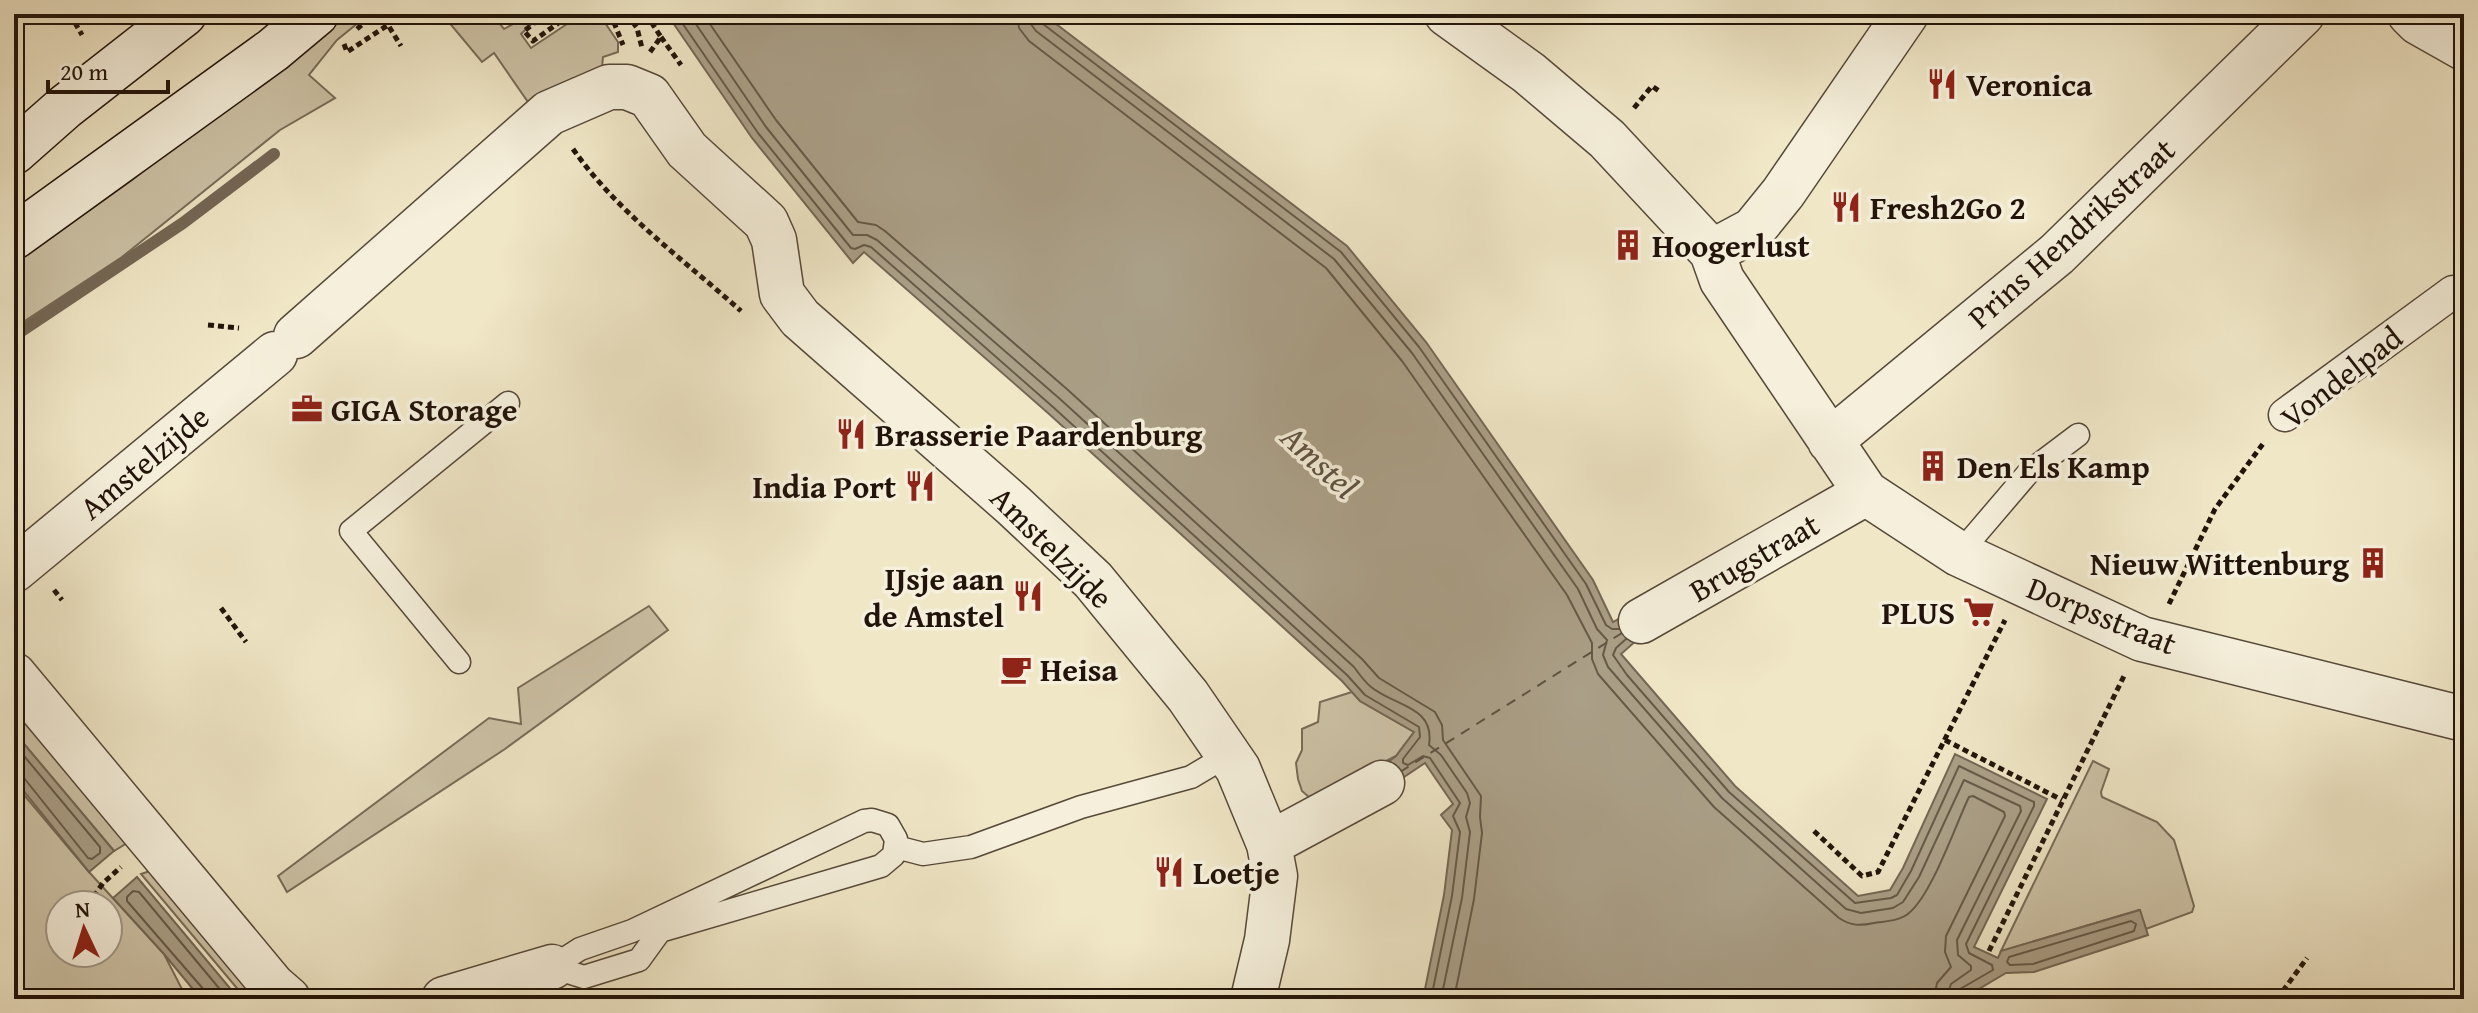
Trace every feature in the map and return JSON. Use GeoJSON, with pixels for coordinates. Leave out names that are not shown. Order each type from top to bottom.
{"type":"FeatureCollection","features":[{"type":"Feature","properties":{"kind":"street"},"geometry":{"type":"LineString","coordinates":[[14,152],[65,107],[184,14]]}},
{"type":"Feature","properties":{"kind":"street","name":"Dorpsstraat"},"geometry":{"type":"LineString","coordinates":[[1447,14],[1529,73],[1607,139],[1712,252],[1722,280],[1866,493],[1959,554],[2146,640],[2464,719]]}},
{"type":"Feature","properties":{"kind":"street"},"geometry":{"type":"LineString","coordinates":[[1712,252],[1753,230],[1783,193],[1906,14]]}},
{"type":"Feature","properties":{"kind":"street","name":"Prins Hendrikstraat"},"geometry":{"type":"LineString","coordinates":[[1830,441],[2057,254],[2302,14]]}},
{"type":"Feature","properties":{"kind":"street"},"geometry":{"type":"LineString","coordinates":[[2418,17],[2464,48]]}},
{"type":"Feature","properties":{"kind":"street"},"geometry":{"type":"LineString","coordinates":[[14,237],[273,50],[337,29]]}},
{"type":"Feature","properties":{"kind":"street","name":"Amstelzijde"},"geometry":{"type":"LineString","coordinates":[[14,570],[286,345],[549,113],[609,87],[627,87],[649,96],[687,150],[766,222],[774,240],[782,294],[800,318],[1013,505],[1093,580],[1188,696],[1238,769],[1269,844],[1275,876],[1267,940],[1253,999]]}},
{"type":"Feature","properties":{"kind":"street","name":"Vondelpad"},"geometry":{"type":"LineString","coordinates":[[2285,415],[2458,300]]}},
{"type":"Feature","properties":{"kind":"street","name":"Brugstraat"},"geometry":{"type":"LineString","coordinates":[[1641,621],[1866,493]]}},
{"type":"Feature","properties":{"kind":"street"},"geometry":{"type":"LineString","coordinates":[[14,675],[273,986],[288,999]]}},
{"type":"Feature","properties":{"kind":"street"},"geometry":{"type":"LineString","coordinates":[[1269,844],[1382,783]]}},
{"type":"Feature","properties":{"kind":"street"},"geometry":{"type":"LineString","coordinates":[[444,999],[552,967]]}},
{"type":"Feature","properties":{"kind":"lane"},"geometry":{"type":"LineString","coordinates":[[459,662],[351,531],[508,403]]}},
{"type":"Feature","properties":{"kind":"lane"},"geometry":{"type":"LineString","coordinates":[[1959,554],[2029,472],[2078,435]]}},
{"type":"Feature","properties":{"kind":"lane"},"geometry":{"type":"LineString","coordinates":[[896,847],[923,854],[971,847],[1081,807],[1191,777],[1228,755]]}},
{"type":"Feature","properties":{"kind":"lane"},"geometry":{"type":"LineString","coordinates":[[864,821],[881,821],[893,831],[894,855],[881,866],[660,931],[639,960],[584,977],[552,967],[580,949],[632,931],[864,821]]}},
{"type":"Feature","properties":{"kind":"path"},"geometry":{"type":"LineString","coordinates":[[70,14],[82,35]]}},
{"type":"Feature","properties":{"kind":"path"},"geometry":{"type":"LineString","coordinates":[[374,14],[337,29],[347,52],[388,25],[401,46]]}},
{"type":"Feature","properties":{"kind":"path"},"geometry":{"type":"LineString","coordinates":[[503,14],[505,21],[519,14]]}},
{"type":"Feature","properties":{"kind":"path"},"geometry":{"type":"LineString","coordinates":[[546,14],[524,31],[533,41],[571,14]]}},
{"type":"Feature","properties":{"kind":"path"},"geometry":{"type":"LineString","coordinates":[[627,14],[637,28],[642,51]]}},
{"type":"Feature","properties":{"kind":"path"},"geometry":{"type":"LineString","coordinates":[[643,61],[661,37],[646,14]]}},
{"type":"Feature","properties":{"kind":"path"},"geometry":{"type":"LineString","coordinates":[[549,113],[587,169],[623,207],[743,312],[782,294]]}},
{"type":"Feature","properties":{"kind":"path","name":"Vondelpad"},"geometry":{"type":"LineString","coordinates":[[1989,951],[2062,800],[2215,509],[2285,415]]}},
{"type":"Feature","properties":{"kind":"path"},"geometry":{"type":"LineString","coordinates":[[1814,831],[1862,876],[1878,872],[2023,583]]}},
{"type":"Feature","properties":{"kind":"path"},"geometry":{"type":"LineString","coordinates":[[221,608],[246,642]]}},
{"type":"Feature","properties":{"kind":"path"},"geometry":{"type":"LineString","coordinates":[[1945,740],[2062,800]]}},
{"type":"Feature","properties":{"kind":"path"},"geometry":{"type":"LineString","coordinates":[[99,889],[128,862]]}},
{"type":"Feature","properties":{"kind":"path"},"geometry":{"type":"LineString","coordinates":[[2277,999],[2307,958]]}},
{"type":"Feature","properties":{"kind":"path"},"geometry":{"type":"LineString","coordinates":[[2283,990],[2295,999]]}},
{"type":"Feature","properties":{"kind":"shaded area"},"geometry":{"type":"Polygon","coordinates":[[[335,14],[369,14],[337,40],[309,75],[335,98],[280,130],[122,257],[14,328],[14,264],[132,180],[335,14]]]}},
{"type":"Feature","properties":{"kind":"shaded area"},"geometry":{"type":"Polygon","coordinates":[[[442,14],[497,14],[494,17],[504,29],[531,14],[542,14],[521,34],[531,48],[582,14],[599,14],[618,42],[618,52],[603,57],[602,67],[535,112],[494,53],[482,62],[442,14]]]}},
{"type":"Feature","properties":{"kind":"shaded area"},"geometry":{"type":"Polygon","coordinates":[[[649,606],[668,630],[505,749],[287,892],[278,876],[489,718],[521,724],[518,688],[649,606]]]}},
{"type":"Feature","properties":{"kind":"shaded area"},"geometry":{"type":"Polygon","coordinates":[[[1352,692],[1360,701],[1414,732],[1396,756],[1310,798],[1302,791],[1296,763],[1302,750],[1302,729],[1318,722],[1320,702],[1352,692]]]}},
{"type":"Feature","properties":{"kind":"shaded area"},"geometry":{"type":"Polygon","coordinates":[[[14,706],[132,840],[114,851],[14,732],[14,706]]]}},
{"type":"Feature","properties":{"kind":"shaded area"},"geometry":{"type":"Polygon","coordinates":[[[2093,761],[2109,769],[2102,797],[2157,822],[2174,840],[2194,906],[2192,912],[2146,929],[2139,910],[2001,951],[2093,761]]]}},
{"type":"Feature","properties":{"kind":"shaded area"},"geometry":{"type":"Polygon","coordinates":[[[14,783],[105,889],[44,889],[44,969],[124,969],[124,910],[164,954],[187,999],[14,999],[14,783]]]}},
{"type":"Feature","properties":{"kind":"shaded area"},"geometry":{"type":"Polygon","coordinates":[[[153,870],[261,999],[246,999],[141,874],[153,870]]]}},
{"type":"Feature","properties":{"kind":"water","name":"Amstel"},"geometry":{"type":"Polygon","coordinates":[[[667,14],[1043,14],[1347,246],[1426,342],[1593,580],[1613,622],[1636,609],[1646,632],[1621,654],[1735,786],[1858,896],[1890,890],[1955,754],[2047,799],[1974,947],[1998,958],[2001,951],[2140,910],[2148,935],[2034,972],[2006,973],[1962,999],[1423,999],[1444,895],[1452,830],[1441,815],[1453,804],[1425,763],[1386,789],[1375,772],[1396,756],[1414,732],[1360,701],[1342,681],[1048,413],[864,252],[853,263],[752,138],[667,14]]]}},
{"type":"Feature","properties":{"kind":"water"},"geometry":{"type":"Polygon","coordinates":[[[14,732],[114,851],[89,872],[14,779],[14,732]]]}},
{"type":"Feature","properties":{"kind":"water"},"geometry":{"type":"Polygon","coordinates":[[[137,877],[239,999],[201,999],[124,910],[123,889],[137,877]]]}},
{"type":"Feature","properties":{"kind":"waterway"},"geometry":{"type":"LineString","coordinates":[[14,336],[183,223],[274,154]]}},
{"type":"Feature","properties":{"kind":"ferry route"},"geometry":{"type":"LineString","coordinates":[[1400,772],[1622,633]]}},
{"type":"Feature","properties":{"kind":"place","name":"Veronica"},"geometry":{"type":"Point","coordinates":[1942,84]}},
{"type":"Feature","properties":{"kind":"place","name":"Fresh2Go 2"},"geometry":{"type":"Point","coordinates":[1846,207]}},
{"type":"Feature","properties":{"kind":"place","name":"Hoogerlust"},"geometry":{"type":"Point","coordinates":[1628,245]}},
{"type":"Feature","properties":{"kind":"place","name":"GIGA Storage"},"geometry":{"type":"Point","coordinates":[307,409]}},
{"type":"Feature","properties":{"kind":"place","name":"Brasserie Paardenburg"},"geometry":{"type":"Point","coordinates":[851,434]}},
{"type":"Feature","properties":{"kind":"place","name":"Den Els Kamp"},"geometry":{"type":"Point","coordinates":[1933,466]}},
{"type":"Feature","properties":{"kind":"place","name":"India Port"},"geometry":{"type":"Point","coordinates":[920,486]}},
{"type":"Feature","properties":{"kind":"place","name":"Nieuw Wittenburg"},"geometry":{"type":"Point","coordinates":[2373,563]}},
{"type":"Feature","properties":{"kind":"place","name":"IJsje aan de Amstel"},"geometry":{"type":"Point","coordinates":[1028,596]}},
{"type":"Feature","properties":{"kind":"place","name":"PLUS"},"geometry":{"type":"Point","coordinates":[1979,612]}},
{"type":"Feature","properties":{"kind":"place","name":"Heisa"},"geometry":{"type":"Point","coordinates":[1016,669]}},
{"type":"Feature","properties":{"kind":"place","name":"Loetje"},"geometry":{"type":"Point","coordinates":[1169,872]}}]}
